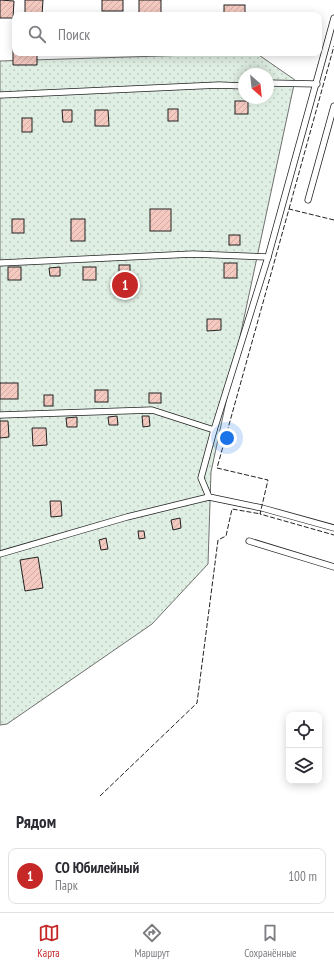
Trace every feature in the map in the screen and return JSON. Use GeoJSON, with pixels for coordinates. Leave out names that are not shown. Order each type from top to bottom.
{"type":"FeatureCollection","features":[{"type":"Feature","properties":{"kind":"lane"},"geometry":{"type":"LineString","coordinates":[[209,497],[201,478],[214,430],[268,257],[334,18]]}},
{"type":"Feature","properties":{"kind":"lane"},"geometry":{"type":"LineString","coordinates":[[274,83],[317,84]]}},
{"type":"Feature","properties":{"kind":"lane"},"geometry":{"type":"LineString","coordinates":[[0,94],[219,85],[238,86]]}},
{"type":"Feature","properties":{"kind":"lane"},"geometry":{"type":"LineString","coordinates":[[308,200],[334,106]]}},
{"type":"Feature","properties":{"kind":"lane"},"geometry":{"type":"LineString","coordinates":[[0,263],[193,254],[268,257]]}},
{"type":"Feature","properties":{"kind":"lane"},"geometry":{"type":"LineString","coordinates":[[0,415],[152,410],[214,430]]}},
{"type":"Feature","properties":{"kind":"lane"},"geometry":{"type":"LineString","coordinates":[[0,554],[127,517],[209,497],[262,508],[334,528]]}},
{"type":"Feature","properties":{"kind":"lane"},"geometry":{"type":"LineString","coordinates":[[249,541],[334,567]]}},
{"type":"Feature","properties":{"kind":"green space"},"geometry":{"type":"Polygon","coordinates":[[[160,56],[260,56],[295,80],[211,472],[208,564],[152,624],[7,724],[0,725],[0,61],[160,56]]]}},
{"type":"Feature","properties":{"kind":"building"},"geometry":{"type":"Polygon","coordinates":[[[0,0],[14,1],[12,18],[0,18],[0,0]]]}},
{"type":"Feature","properties":{"kind":"building"},"geometry":{"type":"Polygon","coordinates":[[[25,0],[43,0],[42,12],[25,12],[25,0]]]}},
{"type":"Feature","properties":{"kind":"building"},"geometry":{"type":"Polygon","coordinates":[[[102,0],[123,0],[123,11],[102,11],[102,0]]]}},
{"type":"Feature","properties":{"kind":"building"},"geometry":{"type":"Polygon","coordinates":[[[139,0],[161,0],[161,12],[139,12],[139,0]]]}},
{"type":"Feature","properties":{"kind":"building"},"geometry":{"type":"Polygon","coordinates":[[[224,5],[245,5],[245,12],[224,12],[224,5]]]}},
{"type":"Feature","properties":{"kind":"building"},"geometry":{"type":"Polygon","coordinates":[[[13,56],[37,56],[37,65],[13,65],[13,56]]]}},
{"type":"Feature","properties":{"kind":"building"},"geometry":{"type":"Polygon","coordinates":[[[235,101],[238,101],[238,104],[248,104],[248,114],[235,114],[235,101]]]}},
{"type":"Feature","properties":{"kind":"building"},"geometry":{"type":"Polygon","coordinates":[[[168,109],[178,109],[178,121],[168,121],[168,109]]]}},
{"type":"Feature","properties":{"kind":"building"},"geometry":{"type":"Polygon","coordinates":[[[62,110],[72,110],[72,122],[63,122],[62,110]]]}},
{"type":"Feature","properties":{"kind":"building"},"geometry":{"type":"Polygon","coordinates":[[[95,110],[108,110],[109,126],[95,126],[95,110]]]}},
{"type":"Feature","properties":{"kind":"building"},"geometry":{"type":"Polygon","coordinates":[[[22,118],[32,118],[32,132],[22,132],[22,118]]]}},
{"type":"Feature","properties":{"kind":"building"},"geometry":{"type":"Polygon","coordinates":[[[150,209],[171,209],[171,231],[150,231],[150,209]]]}},
{"type":"Feature","properties":{"kind":"building"},"geometry":{"type":"Polygon","coordinates":[[[12,219],[24,219],[24,233],[12,233],[12,219]]]}},
{"type":"Feature","properties":{"kind":"building"},"geometry":{"type":"Polygon","coordinates":[[[71,219],[85,219],[85,241],[71,241],[71,219]]]}},
{"type":"Feature","properties":{"kind":"building"},"geometry":{"type":"Polygon","coordinates":[[[229,235],[240,235],[240,245],[229,245],[229,235]]]}},
{"type":"Feature","properties":{"kind":"building"},"geometry":{"type":"Polygon","coordinates":[[[224,263],[237,263],[237,278],[224,278],[224,263]]]}},
{"type":"Feature","properties":{"kind":"building"},"geometry":{"type":"Polygon","coordinates":[[[119,265],[130,265],[130,280],[119,280],[119,265]]]}},
{"type":"Feature","properties":{"kind":"building"},"geometry":{"type":"Polygon","coordinates":[[[8,267],[21,267],[21,280],[8,280],[8,267]]]}},
{"type":"Feature","properties":{"kind":"building"},"geometry":{"type":"Polygon","coordinates":[[[60,267],[60,276],[50,276],[49,268],[60,267]]]}},
{"type":"Feature","properties":{"kind":"building"},"geometry":{"type":"Polygon","coordinates":[[[83,267],[96,267],[96,280],[83,280],[83,267]]]}},
{"type":"Feature","properties":{"kind":"building"},"geometry":{"type":"Polygon","coordinates":[[[207,319],[221,319],[221,330],[207,331],[207,319]]]}},
{"type":"Feature","properties":{"kind":"building"},"geometry":{"type":"Polygon","coordinates":[[[0,383],[18,383],[18,399],[0,399],[0,383]]]}},
{"type":"Feature","properties":{"kind":"building"},"geometry":{"type":"Polygon","coordinates":[[[95,390],[108,390],[108,402],[95,402],[95,390]]]}},
{"type":"Feature","properties":{"kind":"building"},"geometry":{"type":"Polygon","coordinates":[[[149,393],[161,393],[161,403],[149,403],[149,393]]]}},
{"type":"Feature","properties":{"kind":"building"},"geometry":{"type":"Polygon","coordinates":[[[44,395],[53,395],[53,406],[44,406],[44,395]]]}},
{"type":"Feature","properties":{"kind":"building"},"geometry":{"type":"Polygon","coordinates":[[[117,416],[118,425],[109,425],[108,417],[117,416]]]}},
{"type":"Feature","properties":{"kind":"building"},"geometry":{"type":"Polygon","coordinates":[[[142,416],[149,416],[150,426],[143,427],[142,416]]]}},
{"type":"Feature","properties":{"kind":"building"},"geometry":{"type":"Polygon","coordinates":[[[77,417],[77,427],[67,427],[66,418],[77,417]]]}},
{"type":"Feature","properties":{"kind":"building"},"geometry":{"type":"Polygon","coordinates":[[[0,421],[8,421],[9,437],[0,438],[0,421]]]}},
{"type":"Feature","properties":{"kind":"building"},"geometry":{"type":"Polygon","coordinates":[[[32,428],[46,428],[47,445],[33,446],[32,428]]]}},
{"type":"Feature","properties":{"kind":"building"},"geometry":{"type":"Polygon","coordinates":[[[50,501],[61,501],[62,516],[51,517],[50,501]]]}},
{"type":"Feature","properties":{"kind":"building"},"geometry":{"type":"Polygon","coordinates":[[[180,518],[181,528],[173,530],[171,520],[180,518]]]}},
{"type":"Feature","properties":{"kind":"building"},"geometry":{"type":"Polygon","coordinates":[[[138,531],[144,531],[145,538],[139,539],[138,531]]]}},
{"type":"Feature","properties":{"kind":"building"},"geometry":{"type":"Polygon","coordinates":[[[106,538],[108,549],[101,550],[99,540],[106,538]]]}},
{"type":"Feature","properties":{"kind":"building"},"geometry":{"type":"Polygon","coordinates":[[[38,557],[43,588],[25,591],[20,560],[38,557]]]}},
{"type":"Feature","properties":{"kind":"fence"},"geometry":{"type":"LineString","coordinates":[[289,209],[334,46]]}},
{"type":"Feature","properties":{"kind":"fence"},"geometry":{"type":"LineString","coordinates":[[334,220],[289,209],[217,468],[268,480],[260,514],[334,535]]}},
{"type":"Feature","properties":{"kind":"fence"},"geometry":{"type":"LineString","coordinates":[[100,796],[197,703],[218,540],[226,536],[232,509],[261,514]]}},
{"type":"Feature","properties":{"kind":"place","name":"СО Юбилейный"},"geometry":{"type":"Point","coordinates":[125,285]}}]}
